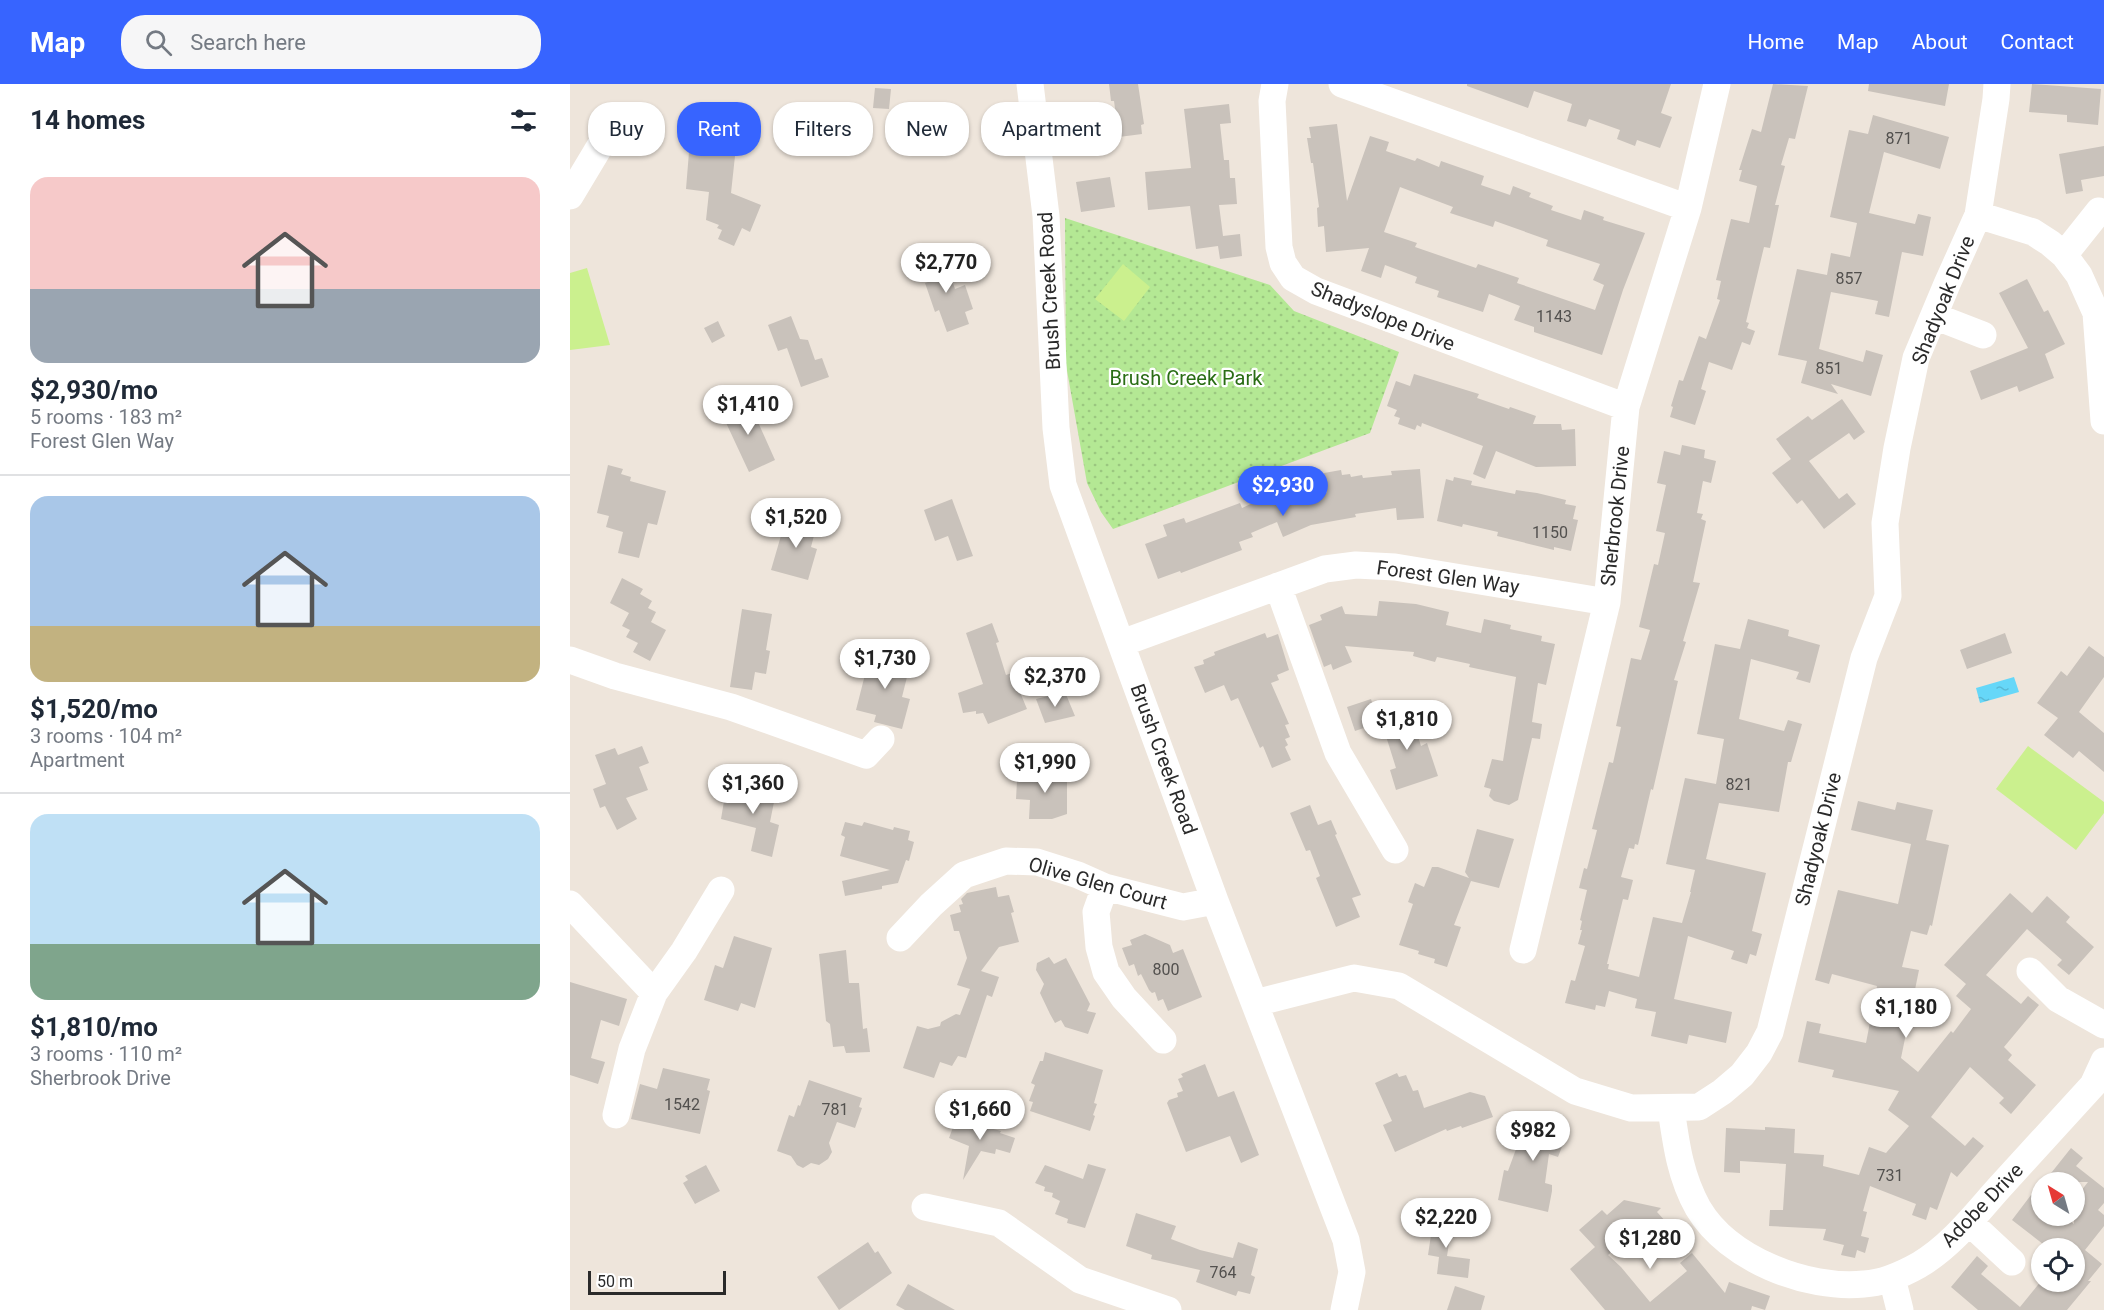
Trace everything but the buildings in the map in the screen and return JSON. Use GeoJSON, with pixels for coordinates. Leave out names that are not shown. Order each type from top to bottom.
{"type":"FeatureCollection","features":[{"type":"Feature","properties":{"kind":"street","name":"Brush Creek Road"},"geometry":{"type":"LineString","coordinates":[[1030,84],[1046,216],[1056,428],[1063,485],[1215,901],[1346,1240],[1352,1272],[1344,1310]]}},
{"type":"Feature","properties":{"kind":"street","name":"Shadyslope Drive"},"geometry":{"type":"LineString","coordinates":[[1275,84],[1272,101],[1279,247],[1283,263],[1293,278],[1316,291],[1387,319],[1626,407]]}},
{"type":"Feature","properties":{"kind":"street"},"geometry":{"type":"LineString","coordinates":[[1342,84],[1688,208]]}},
{"type":"Feature","properties":{"kind":"street","name":"Sherbrook Drive"},"geometry":{"type":"LineString","coordinates":[[1523,950],[1607,602],[1626,407],[1688,208],[1717,84]]}},
{"type":"Feature","properties":{"kind":"street","name":"Shadyoak Drive"},"geometry":{"type":"LineString","coordinates":[[1255,1003],[1354,978],[1399,986],[1575,1091],[1631,1108],[1699,1107],[1742,1075],[1754,1060],[1770,1032],[1864,658],[1888,596],[1885,523],[1897,448],[1916,358],[1978,215],[1996,99],[1996,84]]}},
{"type":"Feature","properties":{"kind":"street"},"geometry":{"type":"LineString","coordinates":[[570,196],[594,156]]}},
{"type":"Feature","properties":{"kind":"street"},"geometry":{"type":"LineString","coordinates":[[2064,255],[2099,211]]}},
{"type":"Feature","properties":{"kind":"street"},"geometry":{"type":"LineString","coordinates":[[1978,215],[2033,232],[2064,255],[2079,275],[2096,313],[2104,421]]}},
{"type":"Feature","properties":{"kind":"street"},"geometry":{"type":"LineString","coordinates":[[1934,316],[1983,335]]}},
{"type":"Feature","properties":{"kind":"street","name":"Forest Glen Way"},"geometry":{"type":"LineString","coordinates":[[1122,643],[1325,569],[1365,565],[1395,567],[1607,602]]}},
{"type":"Feature","properties":{"kind":"street"},"geometry":{"type":"LineString","coordinates":[[1278,585],[1338,753],[1395,850]]}},
{"type":"Feature","properties":{"kind":"street"},"geometry":{"type":"LineString","coordinates":[[570,660],[615,676],[731,707],[866,754],[881,740]]}},
{"type":"Feature","properties":{"kind":"street","name":"Olive Glen Court"},"geometry":{"type":"LineString","coordinates":[[900,938],[964,875],[1006,861],[1037,862],[1078,875],[1105,887],[1183,907],[1215,901]]}},
{"type":"Feature","properties":{"kind":"street"},"geometry":{"type":"LineString","coordinates":[[1105,887],[1095,912],[1099,947],[1106,972],[1124,998],[1163,1040]]}},
{"type":"Feature","properties":{"kind":"street"},"geometry":{"type":"LineString","coordinates":[[616,1115],[632,1049],[654,993],[684,951],[721,890]]}},
{"type":"Feature","properties":{"kind":"street"},"geometry":{"type":"LineString","coordinates":[[570,904],[654,993]]}},
{"type":"Feature","properties":{"kind":"street"},"geometry":{"type":"LineString","coordinates":[[2030,971],[2066,1005],[2104,1025]]}},
{"type":"Feature","properties":{"kind":"street","name":"Adobe Drive"},"geometry":{"type":"LineString","coordinates":[[1671,1108],[1678,1160],[1687,1185],[1699,1210],[1731,1244],[1748,1257],[1816,1281],[1851,1285],[1867,1284],[1892,1278],[1921,1264],[1959,1233],[2092,1084],[2104,1061]]}},
{"type":"Feature","properties":{"kind":"street"},"geometry":{"type":"LineString","coordinates":[[925,1207],[999,1223],[1080,1280],[1168,1310]]}},
{"type":"Feature","properties":{"kind":"street"},"geometry":{"type":"LineString","coordinates":[[1969,1222],[2012,1262]]}},
{"type":"Feature","properties":{"kind":"street"},"geometry":{"type":"LineString","coordinates":[[1892,1278],[1900,1310]]}},
{"type":"Feature","properties":{"kind":"green space","name":"Brush Creek Park"},"geometry":{"type":"Polygon","coordinates":[[[1065,218],[1270,285],[1294,311],[1399,352],[1370,433],[1113,529],[1101,512],[1087,483],[1066,365],[1065,218]]]}},
{"type":"Feature","properties":{"kind":"green space"},"geometry":{"type":"Polygon","coordinates":[[[1123,264],[1150,287],[1124,321],[1095,299],[1123,264]]]}},
{"type":"Feature","properties":{"kind":"green space"},"geometry":{"type":"Polygon","coordinates":[[[587,268],[610,345],[570,350],[570,273],[587,268]]]}},
{"type":"Feature","properties":{"kind":"green space"},"geometry":{"type":"Polygon","coordinates":[[[2028,746],[2104,802],[2104,813],[2076,850],[1996,789],[2028,746]]]}},
{"type":"Feature","properties":{"kind":"water"},"geometry":{"type":"Polygon","coordinates":[[[2014,677],[2019,692],[1980,703],[1976,688],[2014,677]]]}}]}
